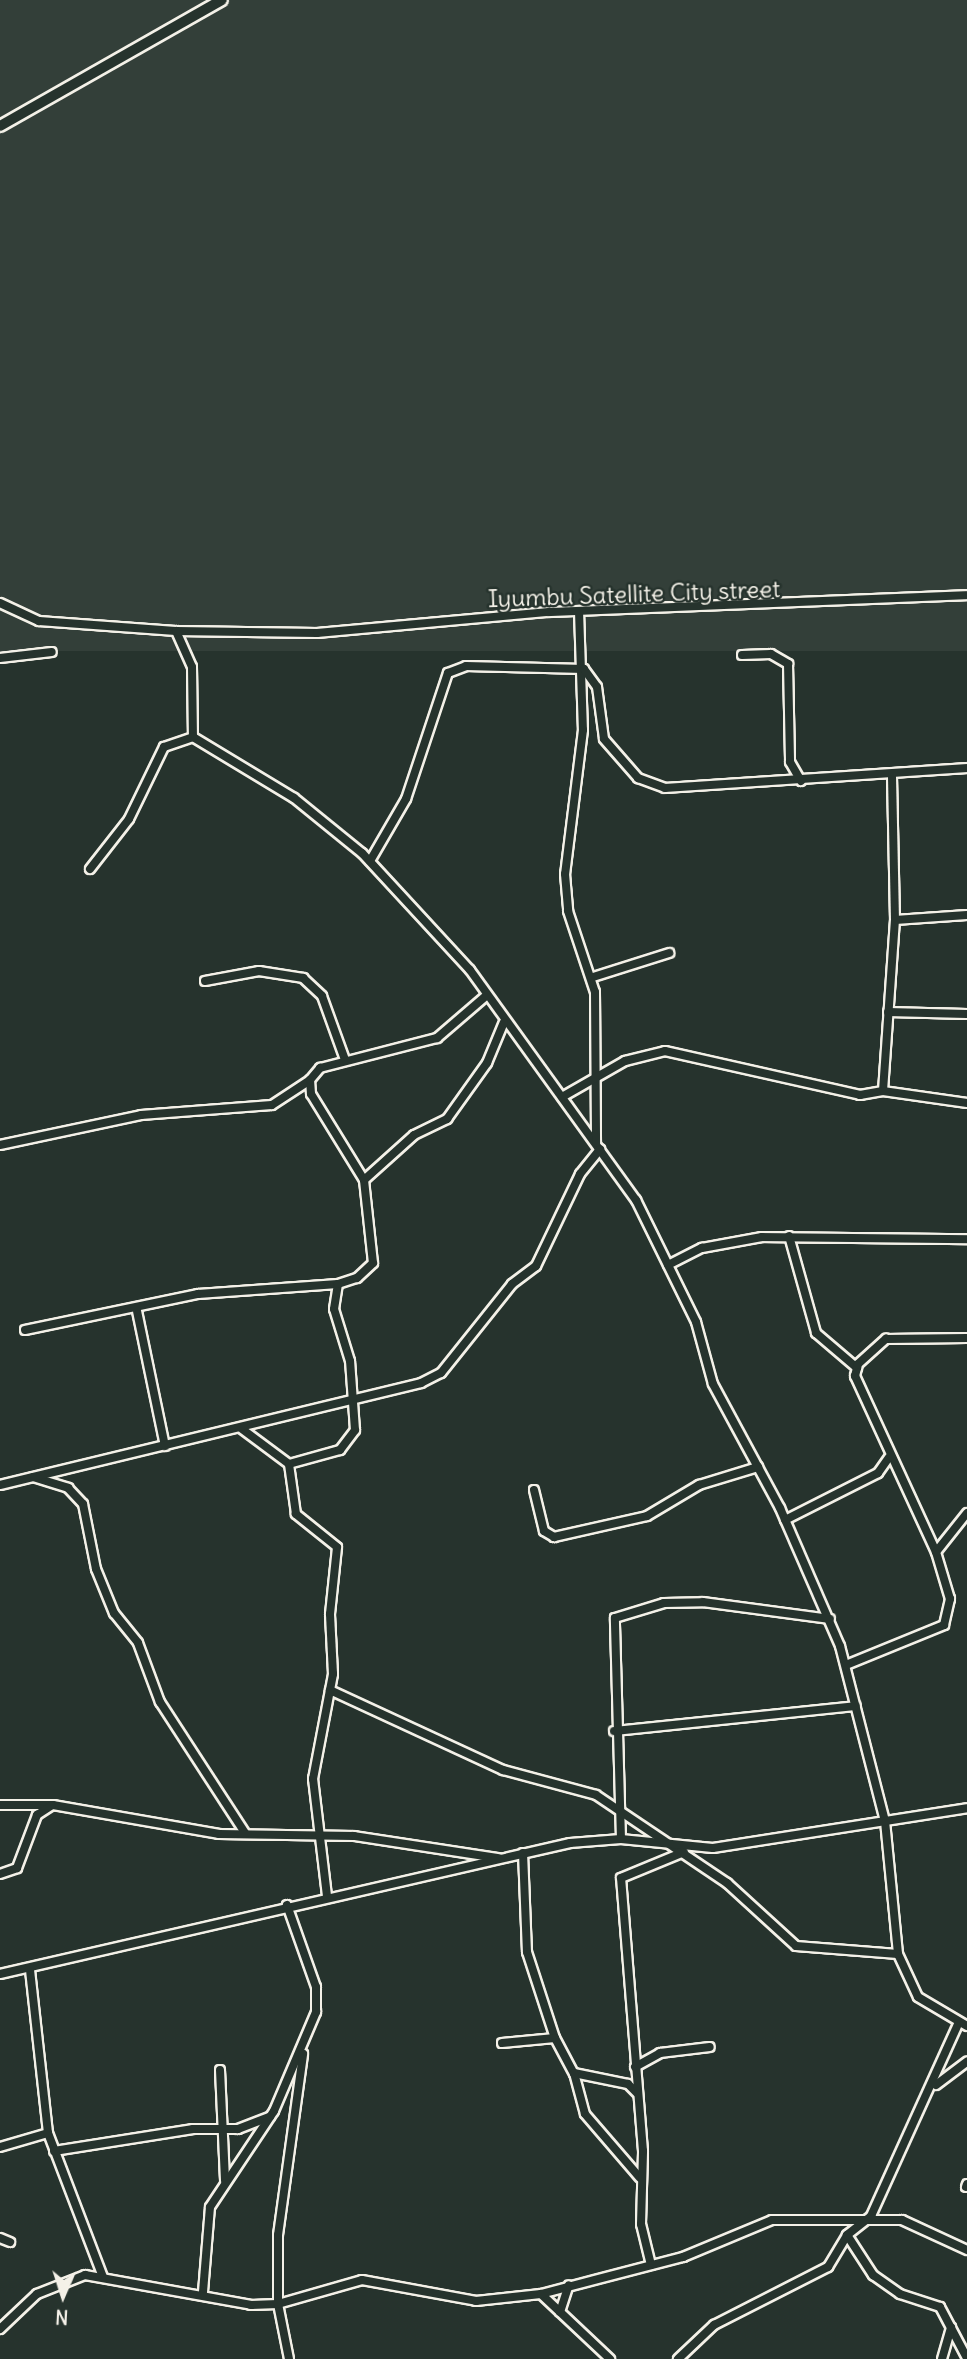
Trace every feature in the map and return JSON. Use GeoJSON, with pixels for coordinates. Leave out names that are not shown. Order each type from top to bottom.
{"type":"FeatureCollection","features":[{"type":"Feature","properties":{"kind":"street"},"geometry":{"type":"LineString","coordinates":[[0,126],[222,0]]}},
{"type":"Feature","properties":{"kind":"street","name":"Iyumbu Satellite City street"},"geometry":{"type":"LineString","coordinates":[[0,603],[39,621],[176,631],[317,633],[579,611],[967,595]]}},
{"type":"Feature","properties":{"kind":"street"},"geometry":{"type":"LineString","coordinates":[[0,1485],[242,1429],[441,1373],[512,1284],[536,1266],[580,1174],[598,1146],[593,977],[568,911],[565,874],[584,669],[579,611]]}},
{"type":"Feature","properties":{"kind":"street"},"geometry":{"type":"LineString","coordinates":[[176,631],[192,667],[193,737]]}},
{"type":"Feature","properties":{"kind":"street"},"geometry":{"type":"LineString","coordinates":[[0,658],[52,652]]}},
{"type":"Feature","properties":{"kind":"street"},"geometry":{"type":"LineString","coordinates":[[742,655],[771,654],[788,664],[789,762],[801,781]]}},
{"type":"Feature","properties":{"kind":"street"},"geometry":{"type":"LineString","coordinates":[[370,861],[406,799],[448,673],[513,664],[584,669]]}},
{"type":"Feature","properties":{"kind":"street"},"geometry":{"type":"LineString","coordinates":[[584,669],[597,687],[604,739],[638,778],[665,788],[892,777],[967,768]]}},
{"type":"Feature","properties":{"kind":"street"},"geometry":{"type":"LineString","coordinates":[[193,737],[294,798],[370,861],[486,995],[636,1200],[696,1322],[713,1384],[785,1520],[830,1619],[846,1665],[885,1821],[898,1954],[918,1997],[963,2024],[934,2087],[892,2161],[871,2216],[847,2235],[828,2267],[714,2325],[678,2359]]}},
{"type":"Feature","properties":{"kind":"street"},"geometry":{"type":"LineString","coordinates":[[90,869],[129,819],[164,747],[193,737]]}},
{"type":"Feature","properties":{"kind":"street"},"geometry":{"type":"LineString","coordinates":[[883,1091],[895,920],[892,777]]}},
{"type":"Feature","properties":{"kind":"street"},"geometry":{"type":"LineString","coordinates":[[895,920],[967,915]]}},
{"type":"Feature","properties":{"kind":"street"},"geometry":{"type":"LineString","coordinates":[[593,977],[669,953]]}},
{"type":"Feature","properties":{"kind":"street"},"geometry":{"type":"LineString","coordinates":[[205,981],[259,971],[303,978],[322,996],[345,1060]]}},
{"type":"Feature","properties":{"kind":"street"},"geometry":{"type":"LineString","coordinates":[[0,1145],[141,1115],[272,1105],[310,1080],[320,1068],[437,1038],[486,995]]}},
{"type":"Feature","properties":{"kind":"street"},"geometry":{"type":"LineString","coordinates":[[888,1012],[967,1014]]}},
{"type":"Feature","properties":{"kind":"street"},"geometry":{"type":"LineString","coordinates":[[365,1180],[414,1135],[447,1119],[487,1063],[504,1021]]}},
{"type":"Feature","properties":{"kind":"street"},"geometry":{"type":"LineString","coordinates":[[562,1097],[596,1077],[665,1051],[860,1095],[883,1091],[967,1103]]}},
{"type":"Feature","properties":{"kind":"street"},"geometry":{"type":"LineString","coordinates":[[25,1330],[137,1311],[198,1294],[338,1284],[358,1278],[373,1263],[365,1180],[311,1094],[310,1080]]}},
{"type":"Feature","properties":{"kind":"street"},"geometry":{"type":"LineString","coordinates":[[668,1265],[735,1239],[789,1236],[967,1239]]}},
{"type":"Feature","properties":{"kind":"street"},"geometry":{"type":"LineString","coordinates":[[789,1236],[816,1333],[857,1368],[858,1388],[936,1552],[950,1600],[944,1625],[846,1665]]}},
{"type":"Feature","properties":{"kind":"street"},"geometry":{"type":"LineString","coordinates":[[289,1464],[340,1450],[355,1430],[355,1397],[334,1309],[338,1284]]}},
{"type":"Feature","properties":{"kind":"street"},"geometry":{"type":"LineString","coordinates":[[137,1311],[164,1446]]}},
{"type":"Feature","properties":{"kind":"street"},"geometry":{"type":"LineString","coordinates":[[857,1368],[886,1339],[967,1338]]}},
{"type":"Feature","properties":{"kind":"street"},"geometry":{"type":"LineString","coordinates":[[242,1429],[289,1464],[296,1514],[337,1548],[330,1690],[314,1754],[327,1896]]}},
{"type":"Feature","properties":{"kind":"street"},"geometry":{"type":"LineString","coordinates":[[785,1520],[878,1473],[889,1457]]}},
{"type":"Feature","properties":{"kind":"street"},"geometry":{"type":"LineString","coordinates":[[534,1490],[544,1531],[554,1537],[647,1516],[699,1485],[758,1466]]}},
{"type":"Feature","properties":{"kind":"street"},"geometry":{"type":"LineString","coordinates":[[33,1477],[68,1488],[83,1504],[96,1569],[114,1613],[138,1643],[160,1702],[245,1833]]}},
{"type":"Feature","properties":{"kind":"street"},"geometry":{"type":"LineString","coordinates":[[936,1552],[967,1513]]}},
{"type":"Feature","properties":{"kind":"street"},"geometry":{"type":"LineString","coordinates":[[621,1839],[614,1731],[615,1618],[664,1603],[703,1601],[830,1619]]}},
{"type":"Feature","properties":{"kind":"street"},"geometry":{"type":"LineString","coordinates":[[330,1690],[503,1770],[596,1795],[681,1850],[796,1946],[898,1954]]}},
{"type":"Feature","properties":{"kind":"street"},"geometry":{"type":"LineString","coordinates":[[614,1731],[856,1706]]}},
{"type":"Feature","properties":{"kind":"street"},"geometry":{"type":"LineString","coordinates":[[0,1805],[53,1805],[163,1828],[320,1838],[354,1836],[500,1858]]}},
{"type":"Feature","properties":{"kind":"street"},"geometry":{"type":"LineString","coordinates":[[0,1874],[17,1868],[37,1815],[53,1805]]}},
{"type":"Feature","properties":{"kind":"street"},"geometry":{"type":"LineString","coordinates":[[0,1974],[30,1970],[287,1905],[523,1853],[621,1839],[681,1850],[772,1841],[967,1808]]}},
{"type":"Feature","properties":{"kind":"street"},"geometry":{"type":"LineString","coordinates":[[651,2266],[640,2178],[637,2093],[621,1878],[681,1850]]}},
{"type":"Feature","properties":{"kind":"street"},"geometry":{"type":"LineString","coordinates":[[523,1853],[527,1952],[555,2038],[574,2073],[585,2114],[640,2178]]}},
{"type":"Feature","properties":{"kind":"street"},"geometry":{"type":"LineString","coordinates":[[203,2292],[203,2228],[225,2181],[272,2116],[317,2012],[316,1987],[287,1905]]}},
{"type":"Feature","properties":{"kind":"street"},"geometry":{"type":"LineString","coordinates":[[30,1970],[48,2133],[103,2277]]}},
{"type":"Feature","properties":{"kind":"street"},"geometry":{"type":"LineString","coordinates":[[502,2043],[555,2038]]}},
{"type":"Feature","properties":{"kind":"street"},"geometry":{"type":"LineString","coordinates":[[289,2359],[278,2304],[278,2235],[305,2041]]}},
{"type":"Feature","properties":{"kind":"street"},"geometry":{"type":"LineString","coordinates":[[635,2067],[660,2053],[710,2047]]}},
{"type":"Feature","properties":{"kind":"street"},"geometry":{"type":"LineString","coordinates":[[934,2087],[967,2062]]}},
{"type":"Feature","properties":{"kind":"street"},"geometry":{"type":"LineString","coordinates":[[220,2070],[225,2181]]}},
{"type":"Feature","properties":{"kind":"street"},"geometry":{"type":"LineString","coordinates":[[574,2073],[628,2084],[637,2093]]}},
{"type":"Feature","properties":{"kind":"street"},"geometry":{"type":"LineString","coordinates":[[54,2151],[221,2130],[272,2116]]}},
{"type":"Feature","properties":{"kind":"street"},"geometry":{"type":"LineString","coordinates":[[0,2147],[48,2133]]}},
{"type":"Feature","properties":{"kind":"street"},"geometry":{"type":"LineString","coordinates":[[0,2329],[61,2280],[103,2277],[203,2292],[251,2305],[278,2304],[362,2280],[475,2301],[541,2294],[651,2266],[772,2220],[871,2216],[922,2225],[967,2250]]}},
{"type":"Feature","properties":{"kind":"street"},"geometry":{"type":"LineString","coordinates":[[847,2235],[873,2275],[900,2294],[925,2297],[951,2327],[958,2352],[967,2358]]}},
{"type":"Feature","properties":{"kind":"street"},"geometry":{"type":"LineString","coordinates":[[0,2238],[10,2242]]}},
{"type":"Feature","properties":{"kind":"street"},"geometry":{"type":"LineString","coordinates":[[560,2312],[569,2285]]}},
{"type":"Feature","properties":{"kind":"street"},"geometry":{"type":"LineString","coordinates":[[541,2294],[610,2359]]}},
{"type":"Feature","properties":{"kind":"street"},"geometry":{"type":"LineString","coordinates":[[942,2359],[951,2327]]}},
{"type":"Feature","properties":{"kind":"shaded area"},"geometry":{"type":"Polygon","coordinates":[[[0,0],[967,0],[967,651],[0,651],[0,0]]]}}]}
